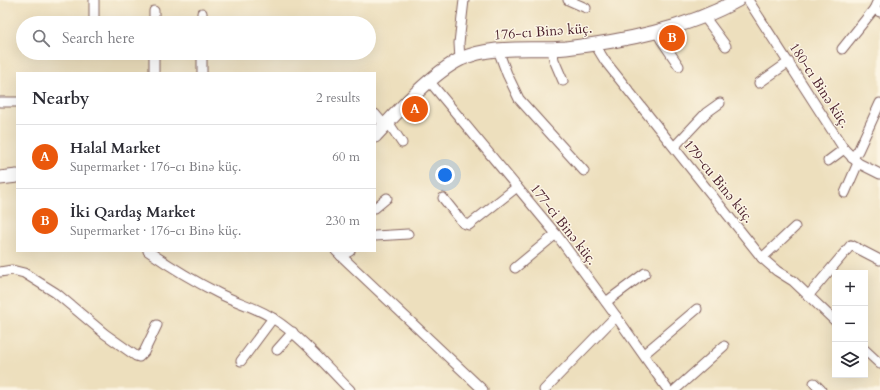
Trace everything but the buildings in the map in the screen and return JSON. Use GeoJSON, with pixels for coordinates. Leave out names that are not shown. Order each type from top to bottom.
{"type":"FeatureCollection","features":[{"type":"Feature","properties":{"kind":"street"},"geometry":{"type":"LineString","coordinates":[[94,0],[94,16]]}},
{"type":"Feature","properties":{"kind":"street"},"geometry":{"type":"LineString","coordinates":[[460,60],[459,43],[464,0]]}},
{"type":"Feature","properties":{"kind":"street"},"geometry":{"type":"LineString","coordinates":[[568,0],[586,8]]}},
{"type":"Feature","properties":{"kind":"street","name":"176-cı Binə küç."},"geometry":{"type":"LineString","coordinates":[[376,135],[430,82],[460,60],[476,54],[498,50],[552,48],[594,44],[657,32],[738,0]]}},
{"type":"Feature","properties":{"kind":"street","name":"180-cı Binə küç."},"geometry":{"type":"LineString","coordinates":[[748,0],[844,149],[855,161],[880,174]]}},
{"type":"Feature","properties":{"kind":"street"},"geometry":{"type":"LineString","coordinates":[[842,49],[877,11],[878,0]]}},
{"type":"Feature","properties":{"kind":"street"},"geometry":{"type":"LineString","coordinates":[[154,11],[154,16]]}},
{"type":"Feature","properties":{"kind":"street"},"geometry":{"type":"LineString","coordinates":[[703,15],[726,46]]}},
{"type":"Feature","properties":{"kind":"street"},"geometry":{"type":"LineString","coordinates":[[657,32],[679,66]]}},
{"type":"Feature","properties":{"kind":"street","name":"179-cu Binə küç."},"geometry":{"type":"LineString","coordinates":[[594,44],[605,61],[762,258],[773,269],[793,281],[832,318]]}},
{"type":"Feature","properties":{"kind":"street"},"geometry":{"type":"LineString","coordinates":[[552,48],[554,60],[563,81]]}},
{"type":"Feature","properties":{"kind":"street"},"geometry":{"type":"LineString","coordinates":[[498,50],[519,99],[584,171]]}},
{"type":"Feature","properties":{"kind":"street"},"geometry":{"type":"LineString","coordinates":[[154,60],[154,72]]}},
{"type":"Feature","properties":{"kind":"street"},"geometry":{"type":"LineString","coordinates":[[202,60],[202,72]]}},
{"type":"Feature","properties":{"kind":"street"},"geometry":{"type":"LineString","coordinates":[[759,83],[789,62]]}},
{"type":"Feature","properties":{"kind":"street","name":"177-ci Binə küç."},"geometry":{"type":"LineString","coordinates":[[430,82],[556,234],[644,354],[668,390]]}},
{"type":"Feature","properties":{"kind":"street"},"geometry":{"type":"LineString","coordinates":[[0,102],[16,102]]}},
{"type":"Feature","properties":{"kind":"street"},"geometry":{"type":"LineString","coordinates":[[674,147],[706,113],[720,103]]}},
{"type":"Feature","properties":{"kind":"street"},"geometry":{"type":"LineString","coordinates":[[845,193],[858,151],[880,103]]}},
{"type":"Feature","properties":{"kind":"street"},"geometry":{"type":"LineString","coordinates":[[376,115],[402,143]]}},
{"type":"Feature","properties":{"kind":"street"},"geometry":{"type":"LineString","coordinates":[[828,161],[844,149]]}},
{"type":"Feature","properties":{"kind":"street"},"geometry":{"type":"LineString","coordinates":[[0,178],[16,176]]}},
{"type":"Feature","properties":{"kind":"street"},"geometry":{"type":"LineString","coordinates":[[442,198],[463,223],[469,225],[517,187]]}},
{"type":"Feature","properties":{"kind":"street"},"geometry":{"type":"LineString","coordinates":[[376,207],[387,198]]}},
{"type":"Feature","properties":{"kind":"street"},"geometry":{"type":"LineString","coordinates":[[762,258],[795,227]]}},
{"type":"Feature","properties":{"kind":"street"},"geometry":{"type":"LineString","coordinates":[[376,236],[384,234],[408,234]]}},
{"type":"Feature","properties":{"kind":"street"},"geometry":{"type":"LineString","coordinates":[[516,268],[556,234]]}},
{"type":"Feature","properties":{"kind":"street"},"geometry":{"type":"LineString","coordinates":[[808,296],[851,245],[880,260]]}},
{"type":"Feature","properties":{"kind":"street"},"geometry":{"type":"LineString","coordinates":[[150,252],[194,281],[220,294],[257,309],[273,318],[293,332],[350,390]]}},
{"type":"Feature","properties":{"kind":"street"},"geometry":{"type":"LineString","coordinates":[[338,254],[483,390]]}},
{"type":"Feature","properties":{"kind":"street"},"geometry":{"type":"LineString","coordinates":[[0,272],[12,270],[24,273],[56,293],[104,334],[136,356],[139,357],[144,352],[157,325]]}},
{"type":"Feature","properties":{"kind":"street"},"geometry":{"type":"LineString","coordinates":[[606,302],[645,273]]}},
{"type":"Feature","properties":{"kind":"street"},"geometry":{"type":"LineString","coordinates":[[644,354],[697,310]]}},
{"type":"Feature","properties":{"kind":"street"},"geometry":{"type":"LineString","coordinates":[[544,390],[616,316]]}},
{"type":"Feature","properties":{"kind":"street"},"geometry":{"type":"LineString","coordinates":[[241,361],[273,318]]}},
{"type":"Feature","properties":{"kind":"street"},"geometry":{"type":"LineString","coordinates":[[277,350],[293,332]]}},
{"type":"Feature","properties":{"kind":"street"},"geometry":{"type":"LineString","coordinates":[[674,390],[724,346]]}},
{"type":"Feature","properties":{"kind":"street"},"geometry":{"type":"LineString","coordinates":[[868,353],[880,364]]}},
{"type":"Feature","properties":{"kind":"street"},"geometry":{"type":"LineString","coordinates":[[814,383],[821,390]]}},
{"type":"Feature","properties":{"kind":"place","name":"İki Qardaş Market"},"geometry":{"type":"Point","coordinates":[672,38]}},
{"type":"Feature","properties":{"kind":"place","name":"Halal Market"},"geometry":{"type":"Point","coordinates":[415,109]}}]}
